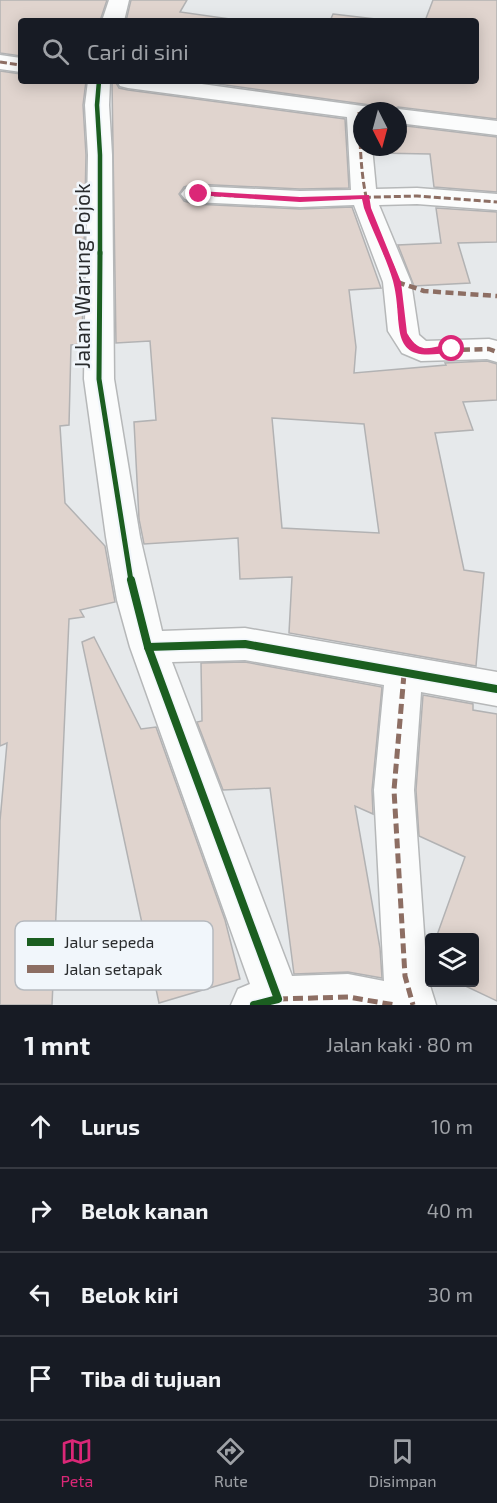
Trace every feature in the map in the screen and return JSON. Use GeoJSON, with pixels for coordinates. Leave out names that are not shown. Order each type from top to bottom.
{"type":"FeatureCollection","features":[{"type":"Feature","properties":{"kind":"street"},"geometry":{"type":"LineString","coordinates":[[114,18],[119,0]]}},
{"type":"Feature","properties":{"kind":"street"},"geometry":{"type":"LineString","coordinates":[[0,62],[18,65]]}},
{"type":"Feature","properties":{"kind":"street","name":"Jalan Warung Pojok"},"geometry":{"type":"LineString","coordinates":[[99,84],[99,379],[123,537],[135,600],[148,647],[266,1002]]}},
{"type":"Feature","properties":{"kind":"street"},"geometry":{"type":"LineString","coordinates":[[151,84],[353,111]]}},
{"type":"Feature","properties":{"kind":"street"},"geometry":{"type":"LineString","coordinates":[[407,117],[497,128]]}},
{"type":"Feature","properties":{"kind":"street"},"geometry":{"type":"LineString","coordinates":[[361,156],[368,208],[397,282],[403,333],[411,348],[421,351],[489,349],[497,352]]}},
{"type":"Feature","properties":{"kind":"street"},"geometry":{"type":"LineString","coordinates":[[194,194],[300,200],[417,196],[497,202]]}},
{"type":"Feature","properties":{"kind":"street"},"geometry":{"type":"LineString","coordinates":[[148,647],[245,644],[497,689]]}},
{"type":"Feature","properties":{"kind":"street"},"geometry":{"type":"LineString","coordinates":[[404,674],[394,790],[405,976],[413,1005]]}},
{"type":"Feature","properties":{"kind":"street"},"geometry":{"type":"LineString","coordinates":[[266,1002],[348,997],[395,1005]]}},
{"type":"Feature","properties":{"kind":"building"},"geometry":{"type":"Polygon","coordinates":[[[0,0],[107,0],[101,18],[18,18],[18,56],[0,53],[0,0]]]}},
{"type":"Feature","properties":{"kind":"building"},"geometry":{"type":"Polygon","coordinates":[[[131,0],[187,0],[180,12],[223,18],[127,18],[131,0]]]}},
{"type":"Feature","properties":{"kind":"building"},"geometry":{"type":"Polygon","coordinates":[[[433,0],[497,0],[497,119],[407,108],[407,102],[353,103],[219,84],[479,84],[479,18],[426,18],[433,0]]]}},
{"type":"Feature","properties":{"kind":"building"},"geometry":{"type":"Polygon","coordinates":[[[333,14],[367,18],[331,18],[333,14]]]}},
{"type":"Feature","properties":{"kind":"building"},"geometry":{"type":"Polygon","coordinates":[[[0,71],[18,74],[18,84],[86,84],[83,105],[86,155],[82,344],[71,345],[69,425],[60,426],[65,503],[105,546],[115,602],[80,610],[84,617],[69,619],[56,921],[15,921],[15,990],[53,990],[52,1005],[0,1005],[0,821],[7,743],[0,746],[0,71]]]}},
{"type":"Feature","properties":{"kind":"building"},"geometry":{"type":"Polygon","coordinates":[[[112,84],[128,90],[345,119],[349,188],[300,189],[194,184],[184,187],[179,194],[184,201],[194,204],[300,209],[352,207],[381,288],[349,290],[356,347],[354,373],[446,365],[445,363],[487,361],[497,364],[497,400],[463,402],[473,430],[435,433],[464,570],[484,573],[476,666],[289,633],[292,577],[240,579],[238,538],[144,544],[139,519],[134,422],[156,420],[150,341],[116,343],[112,84]],[[272,418],[282,528],[379,533],[364,424],[272,418]]]}},
{"type":"Feature","properties":{"kind":"building"},"geometry":{"type":"Polygon","coordinates":[[[407,126],[497,137],[497,192],[434,187],[430,154],[407,154],[407,126]]]}},
{"type":"Feature","properties":{"kind":"building"},"geometry":{"type":"Polygon","coordinates":[[[436,208],[497,212],[497,242],[458,243],[470,283],[414,286],[398,245],[441,243],[436,208]]]}},
{"type":"Feature","properties":{"kind":"building"},"geometry":{"type":"Polygon","coordinates":[[[94,637],[141,729],[156,727],[225,920],[240,979],[213,987],[213,921],[142,921],[82,642],[94,637]]]}},
{"type":"Feature","properties":{"kind":"building"},"geometry":{"type":"Polygon","coordinates":[[[245,662],[382,687],[372,790],[373,814],[355,806],[380,948],[382,978],[348,972],[294,974],[270,788],[223,790],[197,722],[202,721],[201,663],[245,662]]]}},
{"type":"Feature","properties":{"kind":"building"},"geometry":{"type":"Polygon","coordinates":[[[423,695],[473,704],[473,710],[497,714],[497,1001],[468,987],[479,987],[479,933],[438,933],[465,857],[419,836],[416,790],[423,695]]]}},
{"type":"Feature","properties":{"kind":"building"},"geometry":{"type":"Polygon","coordinates":[[[156,990],[203,990],[159,1003],[156,990]]]}},
{"type":"Feature","properties":{"kind":"marked path"},"geometry":{"type":"LineString","coordinates":[[0,62],[18,65]]}},
{"type":"Feature","properties":{"kind":"marked path"},"geometry":{"type":"LineString","coordinates":[[361,156],[367,208],[397,282],[401,321],[406,339],[421,351],[489,349],[497,352]]}},
{"type":"Feature","properties":{"kind":"marked path"},"geometry":{"type":"LineString","coordinates":[[194,194],[300,199],[417,196],[497,202]]}},
{"type":"Feature","properties":{"kind":"marked path"},"geometry":{"type":"LineString","coordinates":[[397,282],[424,291],[497,296]]}},
{"type":"Feature","properties":{"kind":"marked path"},"geometry":{"type":"LineString","coordinates":[[404,674],[394,790],[405,976],[413,1005]]}},
{"type":"Feature","properties":{"kind":"marked path"},"geometry":{"type":"LineString","coordinates":[[278,999],[348,997],[395,1005]]}},
{"type":"Feature","properties":{"kind":"cycle path"},"geometry":{"type":"LineString","coordinates":[[99,84],[99,379],[123,537],[135,600],[148,647],[278,999],[254,1005]]}},
{"type":"Feature","properties":{"kind":"cycle path"},"geometry":{"type":"LineString","coordinates":[[148,647],[245,644],[497,689]]}},
{"type":"Feature","properties":{"kind":"route"},"geometry":{"type":"LineString","coordinates":[[199,194],[300,200],[366,196],[368,208],[397,282],[403,333],[407,341],[411,348],[421,351],[452,349]]}}]}
